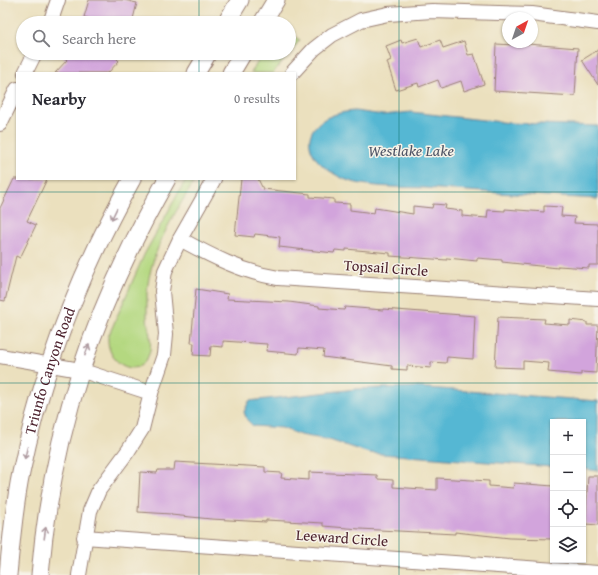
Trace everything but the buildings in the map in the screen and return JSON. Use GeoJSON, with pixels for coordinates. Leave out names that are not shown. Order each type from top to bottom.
{"type":"FeatureCollection","features":[{"type":"Feature","properties":{"kind":"street"},"geometry":{"type":"LineString","coordinates":[[52,16],[58,0]]}},
{"type":"Feature","properties":{"kind":"street"},"geometry":{"type":"LineString","coordinates":[[230,16],[240,0]]}},
{"type":"Feature","properties":{"kind":"street"},"geometry":{"type":"LineString","coordinates":[[266,16],[276,0]]}},
{"type":"Feature","properties":{"kind":"street"},"geometry":{"type":"LineString","coordinates":[[293,72],[314,49],[332,35],[361,20],[388,14],[432,11],[532,14],[598,23]]}},
{"type":"Feature","properties":{"kind":"street"},"geometry":{"type":"LineString","coordinates":[[26,72],[32,60]]}},
{"type":"Feature","properties":{"kind":"street"},"geometry":{"type":"LineString","coordinates":[[197,72],[204,60]]}},
{"type":"Feature","properties":{"kind":"street"},"geometry":{"type":"LineString","coordinates":[[232,72],[239,60]]}},
{"type":"Feature","properties":{"kind":"street"},"geometry":{"type":"LineString","coordinates":[[0,124],[16,92]]}},
{"type":"Feature","properties":{"kind":"street","name":"Triunfo Canyon Road"},"geometry":{"type":"LineString","coordinates":[[8,575],[14,512],[21,474],[31,428],[50,366],[76,296],[95,251],[131,180]]}},
{"type":"Feature","properties":{"kind":"street","name":"Triunfo Canyon Road"},"geometry":{"type":"LineString","coordinates":[[40,575],[50,491],[58,448],[80,370],[106,300],[128,250],[166,180]]}},
{"type":"Feature","properties":{"kind":"street"},"geometry":{"type":"LineString","coordinates":[[79,575],[84,537],[90,511],[99,490],[128,451],[142,429],[151,393],[164,355],[166,334],[162,291],[165,271],[180,239],[213,180]]}},
{"type":"Feature","properties":{"kind":"street","name":"Topsail Circle"},"geometry":{"type":"LineString","coordinates":[[180,239],[242,270],[278,278],[598,298]]}},
{"type":"Feature","properties":{"kind":"street"},"geometry":{"type":"LineString","coordinates":[[0,356],[50,366],[80,370]]}},
{"type":"Feature","properties":{"kind":"street","name":"Triunfo Canyon Road"},"geometry":{"type":"LineString","coordinates":[[80,370],[151,393]]}},
{"type":"Feature","properties":{"kind":"street","name":"Leeward Circle"},"geometry":{"type":"LineString","coordinates":[[84,537],[598,573]]}},
{"type":"Feature","properties":{"kind":"green space"},"geometry":{"type":"Polygon","coordinates":[[[296,37],[300,40],[296,45],[296,37]]]}},
{"type":"Feature","properties":{"kind":"green space"},"geometry":{"type":"Polygon","coordinates":[[[259,60],[284,60],[274,72],[252,72],[259,60]]]}},
{"type":"Feature","properties":{"kind":"green space"},"geometry":{"type":"Polygon","coordinates":[[[185,180],[195,180],[164,233],[153,262],[147,293],[147,317],[150,349],[145,362],[139,367],[132,368],[124,366],[112,355],[108,337],[144,255],[185,180]]]}},
{"type":"Feature","properties":{"kind":"water","name":"Westlake Lake"},"geometry":{"type":"Polygon","coordinates":[[[355,111],[383,115],[411,112],[511,123],[598,126],[598,199],[382,186],[360,184],[350,181],[326,168],[316,158],[310,147],[310,137],[315,127],[324,119],[337,114],[355,111]]]}},
{"type":"Feature","properties":{"kind":"water"},"geometry":{"type":"Polygon","coordinates":[[[414,387],[598,401],[598,471],[586,469],[586,419],[550,419],[550,467],[369,453],[329,440],[300,435],[282,428],[253,426],[247,420],[244,412],[249,401],[356,389],[414,387]]]}}]}
